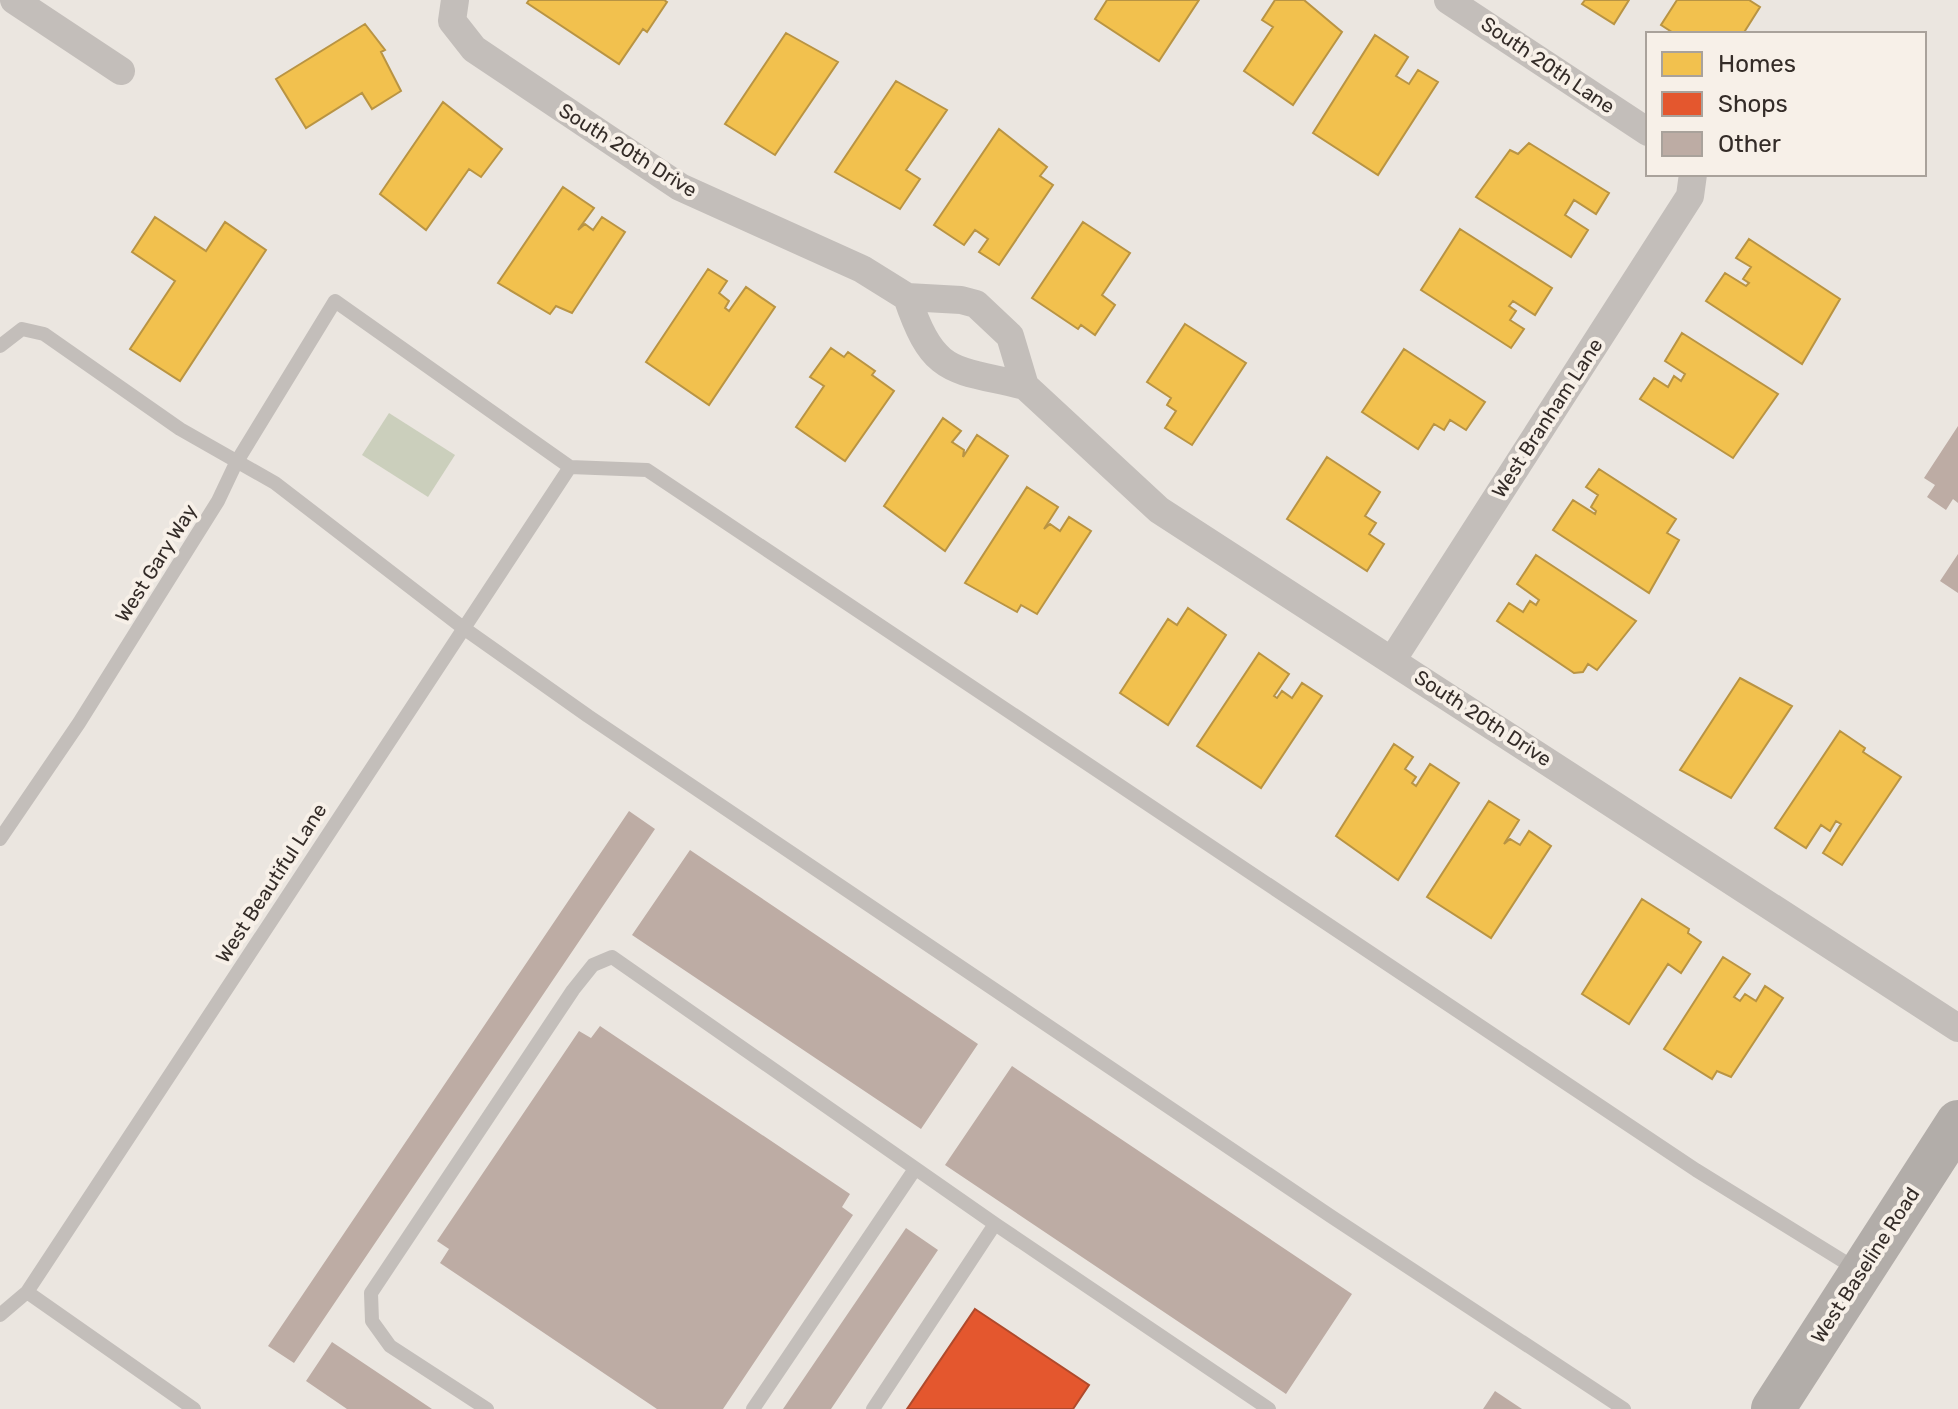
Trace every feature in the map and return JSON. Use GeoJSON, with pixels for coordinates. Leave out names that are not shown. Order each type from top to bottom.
{"type":"FeatureCollection","features":[{"type":"Feature","properties":{"kind":"main road","name":"West Baseline Road"},"geometry":{"type":"LineString","coordinates":[[1773,1409],[1958,1122]]}},
{"type":"Feature","properties":{"kind":"street"},"geometry":{"type":"LineString","coordinates":[[14,0],[121,71]]}},
{"type":"Feature","properties":{"kind":"street","name":"South 20th Lane"},"geometry":{"type":"LineString","coordinates":[[1448,0],[1646,131]]}},
{"type":"Feature","properties":{"kind":"street","name":"South 20th Drive"},"geometry":{"type":"LineString","coordinates":[[454,10],[474,49],[680,187],[862,269],[907,297],[961,300],[976,304],[994,317],[1010,336],[1025,386],[1159,510],[1958,1028]]}},
{"type":"Feature","properties":{"kind":"street","name":"West Branham Lane"},"geometry":{"type":"LineString","coordinates":[[1393,659],[1690,196],[1693,176]]}},
{"type":"Feature","properties":{"kind":"street"},"geometry":{"type":"LineString","coordinates":[[907,297],[919,330],[934,354],[962,374],[1025,386]]}},
{"type":"Feature","properties":{"kind":"lane","name":"West Gary Way"},"geometry":{"type":"LineString","coordinates":[[0,839],[154,605],[335,301],[570,467]]}},
{"type":"Feature","properties":{"kind":"lane"},"geometry":{"type":"LineString","coordinates":[[0,346],[22,329],[44,334],[180,429],[275,483],[462,627],[588,716],[1259,1168],[1624,1409]]}},
{"type":"Feature","properties":{"kind":"lane"},"geometry":{"type":"LineString","coordinates":[[570,467],[647,470],[1671,1153],[1861,1272]]}},
{"type":"Feature","properties":{"kind":"lane","name":"West Beautiful Lane"},"geometry":{"type":"LineString","coordinates":[[0,1315],[27,1292],[570,467]]}},
{"type":"Feature","properties":{"kind":"lane"},"geometry":{"type":"LineString","coordinates":[[487,1409],[390,1346],[372,1321],[371,1293],[573,990],[593,965],[612,957],[915,1169],[1269,1409]]}},
{"type":"Feature","properties":{"kind":"lane"},"geometry":{"type":"LineString","coordinates":[[753,1409],[915,1169]]}},
{"type":"Feature","properties":{"kind":"lane"},"geometry":{"type":"LineString","coordinates":[[873,1409],[995,1224]]}},
{"type":"Feature","properties":{"kind":"lane"},"geometry":{"type":"LineString","coordinates":[[27,1292],[194,1409]]}},
{"type":"Feature","properties":{"kind":"green space"},"geometry":{"type":"Polygon","coordinates":[[[389,413],[455,455],[428,497],[362,455],[389,413]]]}},
{"type":"Feature","properties":{"kind":"building: Homes"},"geometry":{"type":"Polygon","coordinates":[[[529,0],[667,2],[647,32],[643,29],[619,64],[527,3],[529,0]]]}},
{"type":"Feature","properties":{"kind":"building: Homes"},"geometry":{"type":"Polygon","coordinates":[[[1107,0],[1199,0],[1159,61],[1095,19],[1107,0]]]}},
{"type":"Feature","properties":{"kind":"building: Homes"},"geometry":{"type":"Polygon","coordinates":[[[1275,0],[1304,0],[1342,32],[1293,105],[1244,71],[1273,27],[1262,20],[1275,0]]]}},
{"type":"Feature","properties":{"kind":"building: Homes"},"geometry":{"type":"Polygon","coordinates":[[[1585,0],[1629,0],[1614,24],[1582,4],[1585,0]]]}},
{"type":"Feature","properties":{"kind":"building: Homes"},"geometry":{"type":"Polygon","coordinates":[[[1677,0],[1749,0],[1760,7],[1744,32],[1672,32],[1661,25],[1677,0]]]}},
{"type":"Feature","properties":{"kind":"building: Homes"},"geometry":{"type":"Polygon","coordinates":[[[365,24],[385,50],[381,52],[401,91],[372,109],[362,93],[306,128],[276,79],[365,24]]]}},
{"type":"Feature","properties":{"kind":"building: Homes"},"geometry":{"type":"Polygon","coordinates":[[[786,33],[838,62],[775,155],[725,124],[786,33]]]}},
{"type":"Feature","properties":{"kind":"building: Homes"},"geometry":{"type":"Polygon","coordinates":[[[1375,35],[1408,57],[1396,76],[1409,84],[1418,70],[1438,82],[1378,175],[1313,133],[1375,35]]]}},
{"type":"Feature","properties":{"kind":"building: Homes"},"geometry":{"type":"Polygon","coordinates":[[[896,81],[947,110],[906,170],[920,179],[900,209],[835,172],[896,81]]]}},
{"type":"Feature","properties":{"kind":"building: Homes"},"geometry":{"type":"Polygon","coordinates":[[[443,102],[502,149],[481,177],[469,169],[426,230],[380,194],[443,102]]]}},
{"type":"Feature","properties":{"kind":"building: Homes"},"geometry":{"type":"Polygon","coordinates":[[[999,129],[1047,167],[1040,176],[1053,185],[999,265],[979,252],[988,239],[975,230],[964,245],[934,225],[999,129]]]}},
{"type":"Feature","properties":{"kind":"building: Homes"},"geometry":{"type":"Polygon","coordinates":[[[1529,143],[1609,193],[1596,214],[1574,200],[1565,215],[1588,230],[1571,257],[1476,197],[1510,150],[1518,154],[1529,143]]]}},
{"type":"Feature","properties":{"kind":"building: Homes"},"geometry":{"type":"Polygon","coordinates":[[[563,187],[594,208],[578,230],[585,224],[593,230],[602,217],[625,232],[572,313],[556,306],[550,314],[498,283],[563,187]]]}},
{"type":"Feature","properties":{"kind":"building: Homes"},"geometry":{"type":"Polygon","coordinates":[[[155,217],[206,251],[225,222],[266,250],[180,381],[130,349],[175,281],[132,252],[155,217]]]}},
{"type":"Feature","properties":{"kind":"building: Homes"},"geometry":{"type":"Polygon","coordinates":[[[1083,222],[1130,253],[1102,295],[1115,305],[1095,335],[1081,325],[1078,329],[1032,298],[1083,222]]]}},
{"type":"Feature","properties":{"kind":"building: Homes"},"geometry":{"type":"Polygon","coordinates":[[[1460,229],[1552,288],[1535,315],[1513,301],[1509,306],[1516,311],[1510,320],[1524,329],[1511,348],[1421,290],[1460,229]]]}},
{"type":"Feature","properties":{"kind":"building: Homes"},"geometry":{"type":"Polygon","coordinates":[[[1749,239],[1840,299],[1802,364],[1706,301],[1725,273],[1746,286],[1749,283],[1743,279],[1751,267],[1736,258],[1749,239]]]}},
{"type":"Feature","properties":{"kind":"building: Homes"},"geometry":{"type":"Polygon","coordinates":[[[708,269],[727,281],[719,293],[729,301],[725,308],[729,311],[746,287],[775,307],[709,405],[646,362],[708,269]]]}},
{"type":"Feature","properties":{"kind":"building: Homes"},"geometry":{"type":"Polygon","coordinates":[[[1185,324],[1246,363],[1192,445],[1165,428],[1176,411],[1167,405],[1171,398],[1147,382],[1185,324]]]}},
{"type":"Feature","properties":{"kind":"building: Homes"},"geometry":{"type":"Polygon","coordinates":[[[1682,333],[1778,394],[1733,458],[1640,399],[1654,378],[1668,387],[1674,376],[1681,381],[1685,374],[1665,361],[1682,333]]]}},
{"type":"Feature","properties":{"kind":"building: Homes"},"geometry":{"type":"Polygon","coordinates":[[[831,348],[844,357],[848,352],[875,371],[872,375],[894,391],[845,461],[796,427],[824,386],[810,377],[831,348]]]}},
{"type":"Feature","properties":{"kind":"building: Homes"},"geometry":{"type":"Polygon","coordinates":[[[1404,349],[1485,402],[1466,430],[1450,420],[1444,430],[1434,424],[1418,449],[1362,412],[1404,349]]]}},
{"type":"Feature","properties":{"kind":"building: Homes"},"geometry":{"type":"Polygon","coordinates":[[[943,418],[961,431],[952,442],[964,450],[963,457],[977,435],[1008,456],[945,551],[884,506],[943,418]]]}},
{"type":"Feature","properties":{"kind":"building: Homes"},"geometry":{"type":"Polygon","coordinates":[[[1327,457],[1380,492],[1365,516],[1376,523],[1369,534],[1384,544],[1367,571],[1287,519],[1327,457]]]}},
{"type":"Feature","properties":{"kind":"building: Homes"},"geometry":{"type":"Polygon","coordinates":[[[1599,469],[1676,519],[1667,533],[1679,540],[1649,593],[1553,530],[1573,500],[1595,514],[1591,507],[1598,495],[1586,487],[1599,469]]]}},
{"type":"Feature","properties":{"kind":"building: Homes"},"geometry":{"type":"Polygon","coordinates":[[[1027,487],[1058,507],[1044,529],[1050,524],[1060,531],[1069,517],[1091,531],[1037,614],[1021,605],[1017,612],[965,583],[1027,487]]]}},
{"type":"Feature","properties":{"kind":"building: Homes"},"geometry":{"type":"Polygon","coordinates":[[[1536,555],[1636,621],[1597,670],[1588,664],[1583,672],[1574,673],[1497,621],[1509,603],[1523,612],[1530,601],[1536,605],[1539,600],[1517,584],[1536,555]]]}},
{"type":"Feature","properties":{"kind":"building: Homes"},"geometry":{"type":"Polygon","coordinates":[[[1188,608],[1226,635],[1168,725],[1120,693],[1168,619],[1177,625],[1188,608]]]}},
{"type":"Feature","properties":{"kind":"building: Homes"},"geometry":{"type":"Polygon","coordinates":[[[1259,653],[1289,674],[1274,696],[1277,698],[1282,691],[1292,698],[1302,683],[1322,696],[1261,788],[1197,746],[1259,653]]]}},
{"type":"Feature","properties":{"kind":"building: Homes"},"geometry":{"type":"Polygon","coordinates":[[[1740,678],[1792,706],[1731,798],[1680,770],[1740,678]]]}},
{"type":"Feature","properties":{"kind":"building: Homes"},"geometry":{"type":"Polygon","coordinates":[[[1840,731],[1865,748],[1863,752],[1901,777],[1842,865],[1823,853],[1841,824],[1836,821],[1830,831],[1821,825],[1806,848],[1775,828],[1840,731]]]}},
{"type":"Feature","properties":{"kind":"building: Homes"},"geometry":{"type":"Polygon","coordinates":[[[1394,744],[1413,757],[1405,769],[1416,777],[1412,783],[1416,786],[1430,764],[1459,783],[1398,880],[1336,836],[1394,744]]]}},
{"type":"Feature","properties":{"kind":"building: Homes"},"geometry":{"type":"Polygon","coordinates":[[[1489,801],[1519,820],[1504,844],[1510,839],[1520,845],[1529,831],[1551,846],[1491,938],[1427,897],[1489,801]]]}},
{"type":"Feature","properties":{"kind":"building: Homes"},"geometry":{"type":"Polygon","coordinates":[[[1642,899],[1689,929],[1688,933],[1701,942],[1681,973],[1668,964],[1629,1024],[1582,994],[1642,899]]]}},
{"type":"Feature","properties":{"kind":"building: Homes"},"geometry":{"type":"Polygon","coordinates":[[[1723,957],[1750,974],[1734,997],[1740,1001],[1745,994],[1756,1001],[1765,986],[1783,998],[1731,1077],[1717,1071],[1712,1079],[1664,1049],[1723,957]]]}},
{"type":"Feature","properties":{"kind":"building: Shops"},"geometry":{"type":"Polygon","coordinates":[[[975,1309],[1089,1385],[1073,1409],[907,1409],[975,1309]]]}},
{"type":"Feature","properties":{"kind":"building: Other"},"geometry":{"type":"Polygon","coordinates":[[[1958,426],[1958,503],[1953,499],[1946,510],[1927,497],[1935,485],[1924,478],[1958,426]]]}},
{"type":"Feature","properties":{"kind":"building: Other"},"geometry":{"type":"Polygon","coordinates":[[[1958,554],[1958,593],[1940,581],[1958,554]]]}},
{"type":"Feature","properties":{"kind":"building: Other"},"geometry":{"type":"Polygon","coordinates":[[[629,811],[655,829],[294,1363],[268,1346],[629,811]]]}},
{"type":"Feature","properties":{"kind":"building: Other"},"geometry":{"type":"Polygon","coordinates":[[[690,850],[978,1044],[921,1129],[632,935],[690,850]]]}},
{"type":"Feature","properties":{"kind":"building: Other"},"geometry":{"type":"Polygon","coordinates":[[[600,1026],[850,1194],[842,1207],[853,1215],[723,1409],[657,1409],[440,1263],[449,1249],[437,1241],[579,1031],[591,1038],[600,1026]]]}},
{"type":"Feature","properties":{"kind":"building: Other"},"geometry":{"type":"Polygon","coordinates":[[[1012,1066],[1352,1294],[1286,1394],[945,1165],[1012,1066]]]}},
{"type":"Feature","properties":{"kind":"building: Other"},"geometry":{"type":"Polygon","coordinates":[[[906,1228],[938,1250],[831,1409],[783,1409],[906,1228]]]}},
{"type":"Feature","properties":{"kind":"building: Other"},"geometry":{"type":"Polygon","coordinates":[[[332,1342],[432,1409],[347,1409],[306,1381],[332,1342]]]}},
{"type":"Feature","properties":{"kind":"building: Other"},"geometry":{"type":"Polygon","coordinates":[[[1495,1391],[1522,1409],[1483,1409],[1495,1391]]]}}]}
